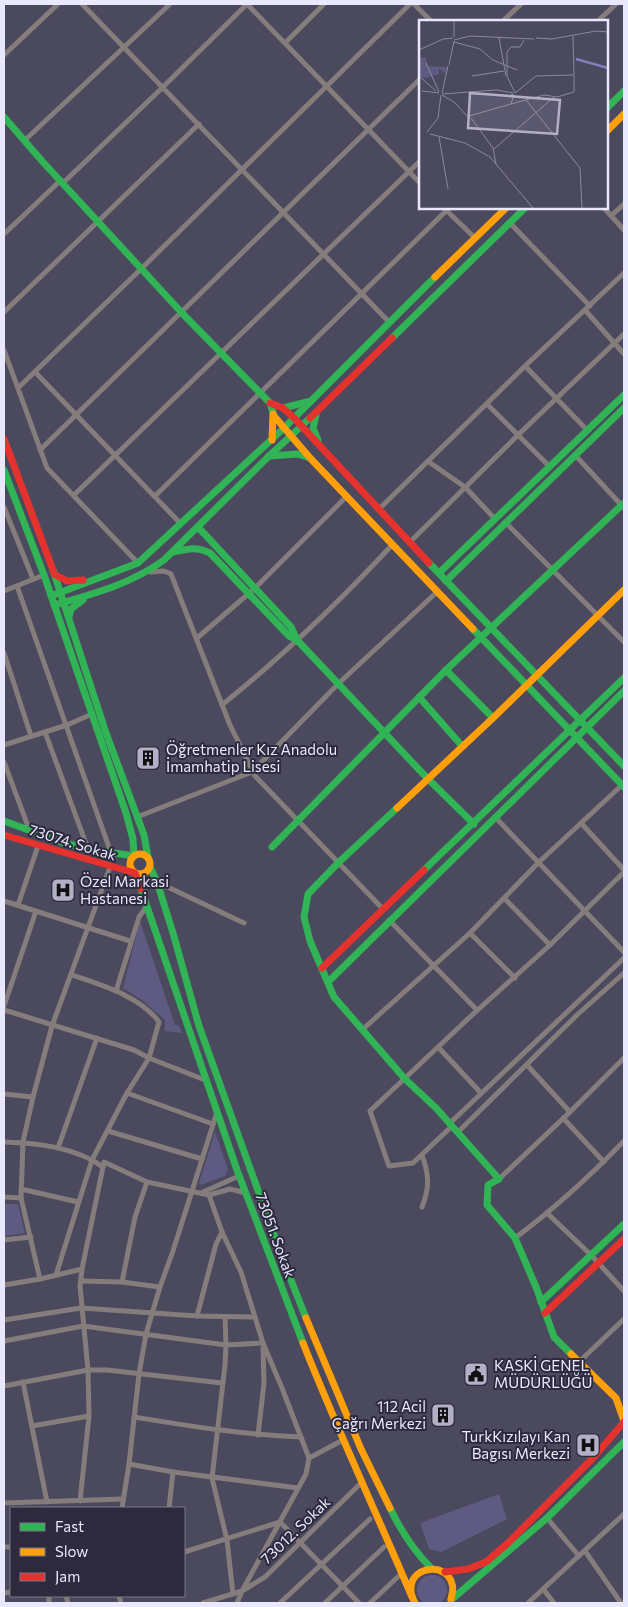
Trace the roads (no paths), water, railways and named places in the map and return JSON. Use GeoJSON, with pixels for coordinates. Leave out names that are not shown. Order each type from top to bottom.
{"type":"FeatureCollection","features":[{"type":"Feature","properties":{"kind":"main road"},"geometry":{"type":"LineString","coordinates":[[608,107],[624,91]]}},
{"type":"Feature","properties":{"kind":"main road"},"geometry":{"type":"LineString","coordinates":[[608,130],[624,114]]}},
{"type":"Feature","properties":{"kind":"main road"},"geometry":{"type":"LineString","coordinates":[[4,117],[182,313],[270,403],[283,408],[294,418],[325,454],[409,543],[624,766]]}},
{"type":"Feature","properties":{"kind":"main road"},"geometry":{"type":"LineString","coordinates":[[51,596],[138,563],[272,440],[505,209]]}},
{"type":"Feature","properties":{"kind":"main road"},"geometry":{"type":"LineString","coordinates":[[54,605],[133,581],[150,572],[318,411],[524,209]]}},
{"type":"Feature","properties":{"kind":"main road"},"geometry":{"type":"LineString","coordinates":[[438,573],[624,395]]}},
{"type":"Feature","properties":{"kind":"main road"},"geometry":{"type":"LineString","coordinates":[[283,408],[311,401]]}},
{"type":"Feature","properties":{"kind":"main road"},"geometry":{"type":"LineString","coordinates":[[270,403],[273,414],[272,440]]}},
{"type":"Feature","properties":{"kind":"main road"},"geometry":{"type":"LineString","coordinates":[[446,581],[624,408]]}},
{"type":"Feature","properties":{"kind":"main road"},"geometry":{"type":"LineString","coordinates":[[318,411],[313,422],[313,430],[325,454]]}},
{"type":"Feature","properties":{"kind":"main road"},"geometry":{"type":"LineString","coordinates":[[273,414],[311,458],[623,786]]}},
{"type":"Feature","properties":{"kind":"main road"},"geometry":{"type":"LineString","coordinates":[[4,439],[54,574],[106,733],[144,835],[150,867],[157,882],[199,1026],[283,1260],[324,1366],[361,1449],[401,1531],[420,1557],[431,1568]]}},
{"type":"Feature","properties":{"kind":"main road"},"geometry":{"type":"LineString","coordinates":[[269,456],[298,454],[311,458]]}},
{"type":"Feature","properties":{"kind":"main road"},"geometry":{"type":"LineString","coordinates":[[5,474],[44,575],[132,835],[134,856],[130,864],[131,869],[135,874],[144,874],[150,867]]}},
{"type":"Feature","properties":{"kind":"main road"},"geometry":{"type":"LineString","coordinates":[[272,847],[446,670],[624,505]]}},
{"type":"Feature","properties":{"kind":"main road"},"geometry":{"type":"LineString","coordinates":[[198,527],[289,636],[297,640],[427,778],[474,824]]}},
{"type":"Feature","properties":{"kind":"main road"},"geometry":{"type":"LineString","coordinates":[[172,552],[200,548],[210,553],[251,591]]}},
{"type":"Feature","properties":{"kind":"main road"},"geometry":{"type":"LineString","coordinates":[[54,574],[62,580],[69,582],[77,582],[110,574]]}},
{"type":"Feature","properties":{"kind":"main road"},"geometry":{"type":"LineString","coordinates":[[69,620],[68,613],[76,603],[113,587]]}},
{"type":"Feature","properties":{"kind":"main road"},"geometry":{"type":"LineString","coordinates":[[624,590],[493,718],[427,778],[311,890],[308,894],[304,917],[308,933],[334,997],[405,1079],[458,1132],[499,1178],[488,1186],[487,1204],[494,1215],[515,1238],[554,1337],[624,1407]]}},
{"type":"Feature","properties":{"kind":"main road"},"geometry":{"type":"LineString","coordinates":[[446,670],[493,718]]}},
{"type":"Feature","properties":{"kind":"main road"},"geometry":{"type":"LineString","coordinates":[[322,968],[624,678]]}},
{"type":"Feature","properties":{"kind":"main road"},"geometry":{"type":"LineString","coordinates":[[328,982],[624,691]]}},
{"type":"Feature","properties":{"kind":"main road"},"geometry":{"type":"LineString","coordinates":[[419,697],[462,746]]}},
{"type":"Feature","properties":{"kind":"main road"},"geometry":{"type":"LineString","coordinates":[[4,821],[64,843],[88,849],[134,856],[143,854],[148,857]]}},
{"type":"Feature","properties":{"kind":"main road","name":"73074. Sokak"},"geometry":{"type":"LineString","coordinates":[[4,834],[38,846],[135,874]]}},
{"type":"Feature","properties":{"kind":"main road"},"geometry":{"type":"LineString","coordinates":[[113,853],[125,851],[130,845],[132,835]]}},
{"type":"Feature","properties":{"kind":"main road"},"geometry":{"type":"LineString","coordinates":[[111,868],[130,877],[143,896]]}},
{"type":"Feature","properties":{"kind":"main road","name":"73051. Sokak"},"geometry":{"type":"LineString","coordinates":[[135,874],[205,1080],[287,1304],[343,1440],[414,1600]]}},
{"type":"Feature","properties":{"kind":"main road"},"geometry":{"type":"LineString","coordinates":[[541,1302],[624,1224]]}},
{"type":"Feature","properties":{"kind":"main road"},"geometry":{"type":"LineString","coordinates":[[546,1313],[624,1239]]}},
{"type":"Feature","properties":{"kind":"main road"},"geometry":{"type":"LineString","coordinates":[[414,1600],[410,1591],[414,1578],[425,1569],[431,1568],[444,1572],[468,1570],[486,1562],[508,1543],[592,1459],[624,1421],[616,1398]]}},
{"type":"Feature","properties":{"kind":"main road"},"geometry":{"type":"LineString","coordinates":[[450,1601],[547,1518],[624,1444]]}},
{"type":"Feature","properties":{"kind":"main road"},"geometry":{"type":"LineString","coordinates":[[444,1572],[454,1588],[450,1601]]}},
{"type":"Feature","properties":{"kind":"street"},"geometry":{"type":"LineString","coordinates":[[4,55],[58,4]]}},
{"type":"Feature","properties":{"kind":"street"},"geometry":{"type":"LineString","coordinates":[[82,4],[389,322]]}},
{"type":"Feature","properties":{"kind":"street"},"geometry":{"type":"LineString","coordinates":[[25,140],[170,4]]}},
{"type":"Feature","properties":{"kind":"street"},"geometry":{"type":"LineString","coordinates":[[4,234],[163,87],[247,4],[419,182]]}},
{"type":"Feature","properties":{"kind":"street"},"geometry":{"type":"LineString","coordinates":[[285,43],[324,4]]}},
{"type":"Feature","properties":{"kind":"street"},"geometry":{"type":"LineString","coordinates":[[18,388],[412,4],[430,20]]}},
{"type":"Feature","properties":{"kind":"street"},"geometry":{"type":"LineString","coordinates":[[504,20],[520,4]]}},
{"type":"Feature","properties":{"kind":"street"},"geometry":{"type":"LineString","coordinates":[[599,20],[616,4]]}},
{"type":"Feature","properties":{"kind":"street"},"geometry":{"type":"LineString","coordinates":[[40,450],[419,80]]}},
{"type":"Feature","properties":{"kind":"street"},"geometry":{"type":"LineString","coordinates":[[4,312],[199,124]]}},
{"type":"Feature","properties":{"kind":"street"},"geometry":{"type":"LineString","coordinates":[[74,495],[419,162]]}},
{"type":"Feature","properties":{"kind":"street"},"geometry":{"type":"LineString","coordinates":[[612,216],[624,204]]}},
{"type":"Feature","properties":{"kind":"street"},"geometry":{"type":"LineString","coordinates":[[155,496],[446,209]]}},
{"type":"Feature","properties":{"kind":"street"},"geometry":{"type":"LineString","coordinates":[[448,209],[475,238]]}},
{"type":"Feature","properties":{"kind":"street"},"geometry":{"type":"LineString","coordinates":[[605,209],[624,230]]}},
{"type":"Feature","properties":{"kind":"street"},"geometry":{"type":"LineString","coordinates":[[509,222],[590,306]]}},
{"type":"Feature","properties":{"kind":"street"},"geometry":{"type":"LineString","coordinates":[[378,510],[525,366],[624,273]]}},
{"type":"Feature","properties":{"kind":"street"},"geometry":{"type":"LineString","coordinates":[[585,310],[624,354]]}},
{"type":"Feature","properties":{"kind":"street"},"geometry":{"type":"LineString","coordinates":[[409,543],[556,398],[624,334]]}},
{"type":"Feature","properties":{"kind":"street"},"geometry":{"type":"LineString","coordinates":[[4,350],[47,468],[138,563]]}},
{"type":"Feature","properties":{"kind":"street"},"geometry":{"type":"LineString","coordinates":[[525,366],[588,431]]}},
{"type":"Feature","properties":{"kind":"street"},"geometry":{"type":"LineString","coordinates":[[35,372],[181,524]]}},
{"type":"Feature","properties":{"kind":"street"},"geometry":{"type":"LineString","coordinates":[[487,404],[550,467]]}},
{"type":"Feature","properties":{"kind":"street"},"geometry":{"type":"LineString","coordinates":[[575,455],[624,505]]}},
{"type":"Feature","properties":{"kind":"street"},"geometry":{"type":"LineString","coordinates":[[429,462],[465,487],[495,519]]}},
{"type":"Feature","properties":{"kind":"street"},"geometry":{"type":"LineString","coordinates":[[197,638],[251,591],[347,496]]}},
{"type":"Feature","properties":{"kind":"street"},"geometry":{"type":"LineString","coordinates":[[4,507],[33,579]]}},
{"type":"Feature","properties":{"kind":"street"},"geometry":{"type":"LineString","coordinates":[[505,522],[624,642]]}},
{"type":"Feature","properties":{"kind":"street"},"geometry":{"type":"LineString","coordinates":[[222,704],[262,673],[373,566],[393,544]]}},
{"type":"Feature","properties":{"kind":"street"},"geometry":{"type":"LineString","coordinates":[[150,572],[164,571],[171,574],[230,725],[252,772],[383,909]]}},
{"type":"Feature","properties":{"kind":"street"},"geometry":{"type":"LineString","coordinates":[[4,591],[44,575]]}},
{"type":"Feature","properties":{"kind":"street"},"geometry":{"type":"LineString","coordinates":[[17,586],[113,853]]}},
{"type":"Feature","properties":{"kind":"street"},"geometry":{"type":"LineString","coordinates":[[137,817],[252,772],[339,683],[438,591]]}},
{"type":"Feature","properties":{"kind":"street"},"geometry":{"type":"LineString","coordinates":[[4,653],[31,736]]}},
{"type":"Feature","properties":{"kind":"street"},"geometry":{"type":"LineString","coordinates":[[4,745],[67,725],[92,714]]}},
{"type":"Feature","properties":{"kind":"street"},"geometry":{"type":"LineString","coordinates":[[45,732],[88,849]]}},
{"type":"Feature","properties":{"kind":"street"},"geometry":{"type":"LineString","coordinates":[[4,762],[28,829]]}},
{"type":"Feature","properties":{"kind":"street"},"geometry":{"type":"LineString","coordinates":[[363,1029],[434,966],[505,899],[540,862],[623,786]]}},
{"type":"Feature","properties":{"kind":"street"},"geometry":{"type":"LineString","coordinates":[[496,818],[586,910],[624,952]]}},
{"type":"Feature","properties":{"kind":"street"},"geometry":{"type":"LineString","coordinates":[[582,823],[624,871],[550,945],[477,1010],[370,1111],[389,1166],[413,1163],[481,1093],[624,958]]}},
{"type":"Feature","properties":{"kind":"street"},"geometry":{"type":"LineString","coordinates":[[18,906],[38,846]]}},
{"type":"Feature","properties":{"kind":"street"},"geometry":{"type":"LineString","coordinates":[[40,1280],[21,1198],[23,1142],[52,1026],[111,868]]}},
{"type":"Feature","properties":{"kind":"street"},"geometry":{"type":"LineString","coordinates":[[157,882],[244,923]]}},
{"type":"Feature","properties":{"kind":"street"},"geometry":{"type":"LineString","coordinates":[[505,899],[550,945]]}},
{"type":"Feature","properties":{"kind":"street"},"geometry":{"type":"LineString","coordinates":[[4,902],[130,942]]}},
{"type":"Feature","properties":{"kind":"street"},"geometry":{"type":"LineString","coordinates":[[116,991],[139,917],[147,906]]}},
{"type":"Feature","properties":{"kind":"street"},"geometry":{"type":"LineString","coordinates":[[4,1006],[36,911]]}},
{"type":"Feature","properties":{"kind":"street"},"geometry":{"type":"LineString","coordinates":[[389,920],[477,1010]]}},
{"type":"Feature","properties":{"kind":"street"},"geometry":{"type":"LineString","coordinates":[[470,932],[515,978]]}},
{"type":"Feature","properties":{"kind":"street"},"geometry":{"type":"LineString","coordinates":[[458,1132],[577,1015],[624,973]]}},
{"type":"Feature","properties":{"kind":"street"},"geometry":{"type":"LineString","coordinates":[[56,1275],[92,1160],[126,1093],[148,1058],[159,1022],[152,1013],[116,991],[72,975]]}},
{"type":"Feature","properties":{"kind":"street"},"geometry":{"type":"LineString","coordinates":[[4,1010],[134,1050],[148,1058],[205,1080]]}},
{"type":"Feature","properties":{"kind":"street"},"geometry":{"type":"LineString","coordinates":[[58,1148],[96,1038]]}},
{"type":"Feature","properties":{"kind":"street"},"geometry":{"type":"LineString","coordinates":[[438,1047],[481,1093]]}},
{"type":"Feature","properties":{"kind":"street"},"geometry":{"type":"LineString","coordinates":[[499,1178],[570,1112],[624,1058]]}},
{"type":"Feature","properties":{"kind":"street"},"geometry":{"type":"LineString","coordinates":[[527,1064],[570,1112]]}},
{"type":"Feature","properties":{"kind":"street"},"geometry":{"type":"LineString","coordinates":[[126,1093],[213,1124]]}},
{"type":"Feature","properties":{"kind":"street"},"geometry":{"type":"LineString","coordinates":[[4,1094],[33,1097]]}},
{"type":"Feature","properties":{"kind":"street"},"geometry":{"type":"LineString","coordinates":[[122,1507],[146,1334],[217,1111]]}},
{"type":"Feature","properties":{"kind":"street"},"geometry":{"type":"LineString","coordinates":[[563,1118],[604,1162]]}},
{"type":"Feature","properties":{"kind":"street"},"geometry":{"type":"LineString","coordinates":[[108,1131],[202,1159]]}},
{"type":"Feature","properties":{"kind":"street"},"geometry":{"type":"LineString","coordinates":[[515,1238],[547,1213],[604,1162],[624,1141]]}},
{"type":"Feature","properties":{"kind":"street"},"geometry":{"type":"LineString","coordinates":[[4,1142],[23,1142],[58,1148],[92,1160],[103,1167]]}},
{"type":"Feature","properties":{"kind":"street"},"geometry":{"type":"LineString","coordinates":[[422,1155],[428,1184],[428,1192],[422,1206]]}},
{"type":"Feature","properties":{"kind":"street"},"geometry":{"type":"LineString","coordinates":[[80,1501],[89,1416],[88,1370],[81,1308],[82,1269],[104,1162],[147,1182],[209,1195],[230,1189],[246,1193]]}},
{"type":"Feature","properties":{"kind":"street"},"geometry":{"type":"LineString","coordinates":[[202,1192],[239,1176]]}},
{"type":"Feature","properties":{"kind":"street"},"geometry":{"type":"LineString","coordinates":[[122,1282],[135,1217],[147,1182]]}},
{"type":"Feature","properties":{"kind":"street"},"geometry":{"type":"LineString","coordinates":[[21,1190],[78,1202]]}},
{"type":"Feature","properties":{"kind":"street"},"geometry":{"type":"LineString","coordinates":[[209,1195],[222,1232],[241,1272],[263,1343],[309,1458],[306,1474],[237,1603]]}},
{"type":"Feature","properties":{"kind":"street"},"geometry":{"type":"LineString","coordinates":[[4,1197],[21,1198]]}},
{"type":"Feature","properties":{"kind":"street"},"geometry":{"type":"LineString","coordinates":[[547,1213],[599,1263],[624,1291]]}},
{"type":"Feature","properties":{"kind":"street"},"geometry":{"type":"LineString","coordinates":[[197,1316],[216,1244],[222,1232]]}},
{"type":"Feature","properties":{"kind":"street"},"geometry":{"type":"LineString","coordinates":[[4,1240],[31,1236]]}},
{"type":"Feature","properties":{"kind":"street"},"geometry":{"type":"LineString","coordinates":[[4,1285],[40,1280],[82,1269]]}},
{"type":"Feature","properties":{"kind":"street"},"geometry":{"type":"LineString","coordinates":[[82,1281],[122,1282],[160,1287]]}},
{"type":"Feature","properties":{"kind":"street"},"geometry":{"type":"LineString","coordinates":[[4,1320],[81,1308],[197,1316],[255,1317]]}},
{"type":"Feature","properties":{"kind":"street"},"geometry":{"type":"LineString","coordinates":[[225,1317],[226,1345],[212,1478],[227,1540],[233,1594]]}},
{"type":"Feature","properties":{"kind":"street"},"geometry":{"type":"LineString","coordinates":[[580,1361],[623,1322]]}},
{"type":"Feature","properties":{"kind":"street"},"geometry":{"type":"LineString","coordinates":[[4,1341],[83,1326],[226,1345],[263,1343]]}},
{"type":"Feature","properties":{"kind":"street"},"geometry":{"type":"LineString","coordinates":[[258,1435],[264,1383],[263,1343]]}},
{"type":"Feature","properties":{"kind":"street"},"geometry":{"type":"LineString","coordinates":[[4,1386],[88,1370],[107,1370],[222,1383]]}},
{"type":"Feature","properties":{"kind":"street"},"geometry":{"type":"LineString","coordinates":[[23,1382],[47,1502]]}},
{"type":"Feature","properties":{"kind":"street"},"geometry":{"type":"LineString","coordinates":[[32,1426],[89,1416]]}},
{"type":"Feature","properties":{"kind":"street"},"geometry":{"type":"LineString","coordinates":[[134,1417],[217,1431],[300,1437]]}},
{"type":"Feature","properties":{"kind":"street"},"geometry":{"type":"LineString","coordinates":[[309,1458],[343,1440]]}},
{"type":"Feature","properties":{"kind":"street"},"geometry":{"type":"LineString","coordinates":[[129,1464],[212,1478],[298,1488]]}},
{"type":"Feature","properties":{"kind":"street"},"geometry":{"type":"LineString","coordinates":[[169,1507],[173,1472]]}},
{"type":"Feature","properties":{"kind":"street","name":"73012. Sokak"},"geometry":{"type":"LineString","coordinates":[[203,1603],[213,1602],[242,1591],[265,1577],[362,1482]]}},
{"type":"Feature","properties":{"kind":"street"},"geometry":{"type":"LineString","coordinates":[[4,1504],[123,1499]]}},
{"type":"Feature","properties":{"kind":"street"},"geometry":{"type":"LineString","coordinates":[[528,1603],[624,1514]]}},
{"type":"Feature","properties":{"kind":"street"},"geometry":{"type":"LineString","coordinates":[[280,1603],[370,1518]]}},
{"type":"Feature","properties":{"kind":"street"},"geometry":{"type":"LineString","coordinates":[[547,1518],[579,1556]]}},
{"type":"Feature","properties":{"kind":"street"},"geometry":{"type":"LineString","coordinates":[[185,1552],[280,1522]]}},
{"type":"Feature","properties":{"kind":"street"},"geometry":{"type":"LineString","coordinates":[[280,1522],[359,1603]]}},
{"type":"Feature","properties":{"kind":"street"},"geometry":{"type":"LineString","coordinates":[[324,1603],[384,1547]]}},
{"type":"Feature","properties":{"kind":"street"},"geometry":{"type":"LineString","coordinates":[[585,1551],[621,1603]]}},
{"type":"Feature","properties":{"kind":"street"},"geometry":{"type":"LineString","coordinates":[[370,1603],[402,1573]]}},
{"type":"Feature","properties":{"kind":"street"},"geometry":{"type":"LineString","coordinates":[[544,1590],[554,1603]]}},
{"type":"Feature","properties":{"kind":"place","name":"Öğretmenler Kız Anadolu İmamhatip Lisesi"},"geometry":{"type":"Point","coordinates":[148,758]}},
{"type":"Feature","properties":{"kind":"place","name":"Özel Markasi Hastanesi"},"geometry":{"type":"Point","coordinates":[63,890]}},
{"type":"Feature","properties":{"kind":"place","name":"KASKİ GENEL MÜDÜRLÜĞÜ"},"geometry":{"type":"Point","coordinates":[476,1374]}},
{"type":"Feature","properties":{"kind":"place","name":"112 Acil Çağrı Merkezi"},"geometry":{"type":"Point","coordinates":[443,1415]}},
{"type":"Feature","properties":{"kind":"place","name":"TurkKızılayı Kan Bagısı Merkezi"},"geometry":{"type":"Point","coordinates":[588,1445]}}]}
